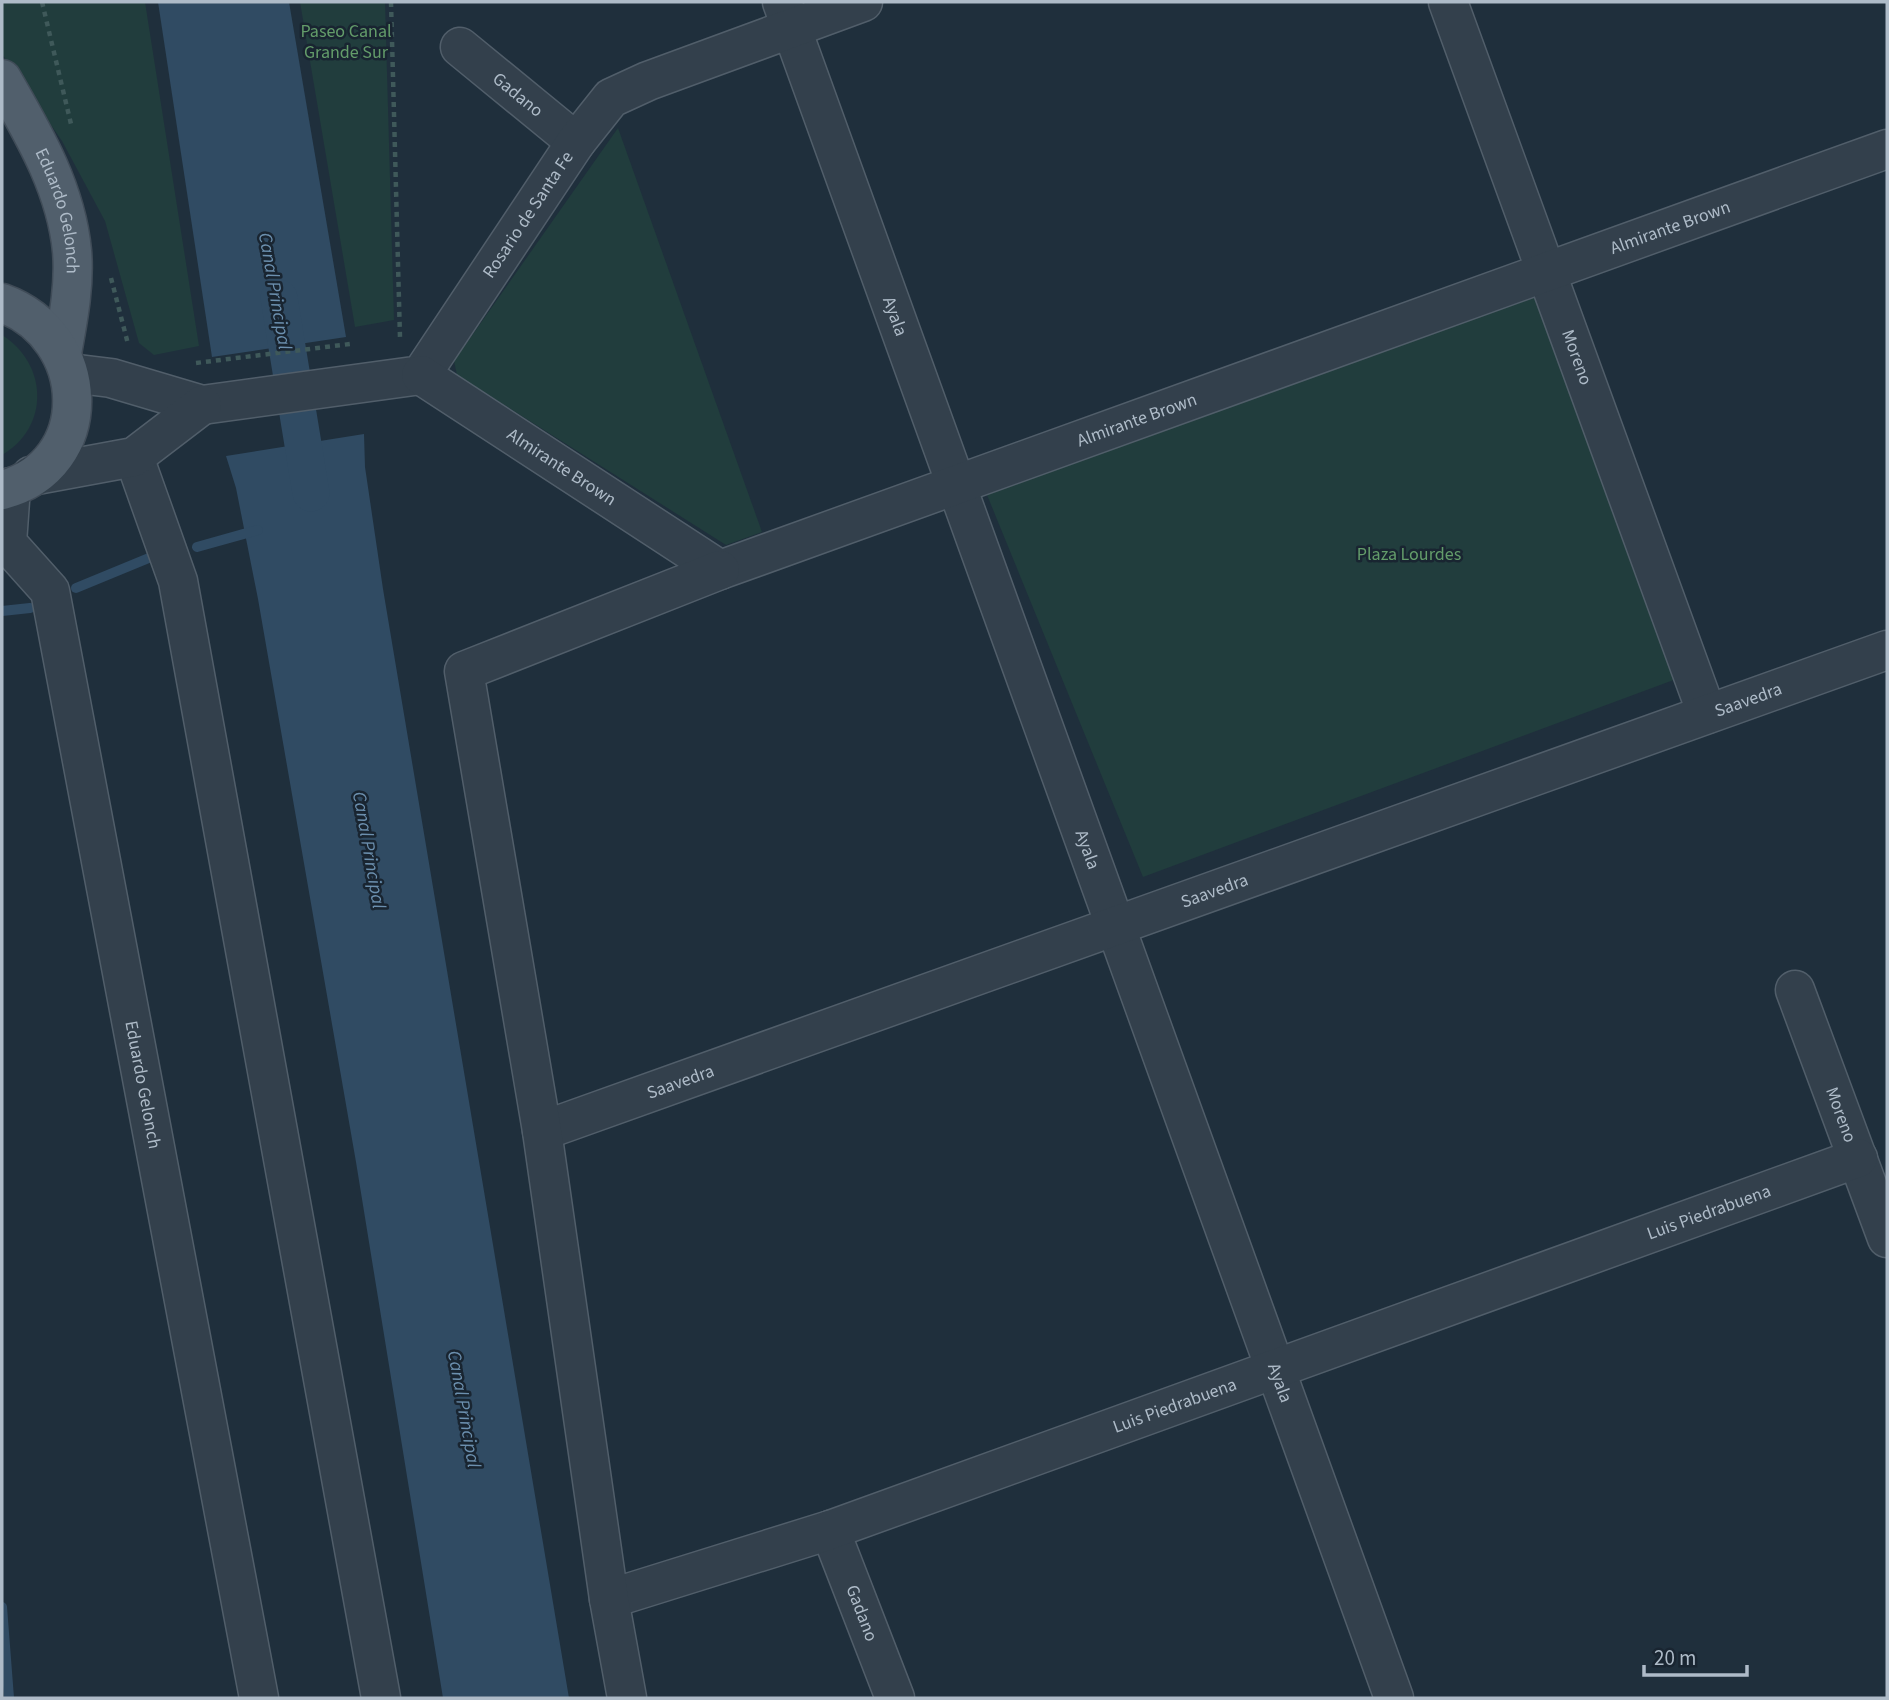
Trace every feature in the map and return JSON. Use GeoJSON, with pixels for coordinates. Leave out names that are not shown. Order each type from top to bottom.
{"type":"FeatureCollection","features":[{"type":"Feature","properties":{"kind":"main road","name":"Eduardo Gelonch"},"geometry":{"type":"LineString","coordinates":[[2,79],[60,190],[72,252],[66,363],[73,397],[66,431],[48,461],[15,484]]}},
{"type":"Feature","properties":{"kind":"main road"},"geometry":{"type":"LineString","coordinates":[[2,303],[36,320],[66,363]]}},
{"type":"Feature","properties":{"kind":"street","name":"Rosario de Santa Fe"},"geometry":{"type":"LineString","coordinates":[[411,376],[576,142],[611,97],[786,15],[863,2]]}},
{"type":"Feature","properties":{"kind":"street","name":"Moreno"},"geometry":{"type":"LineString","coordinates":[[1448,2],[1707,714]]}},
{"type":"Feature","properties":{"kind":"street","name":"Ayala"},"geometry":{"type":"LineString","coordinates":[[786,15],[1394,1698]]}},
{"type":"Feature","properties":{"kind":"street","name":"Gadano"},"geometry":{"type":"LineString","coordinates":[[460,47],[576,142]]}},
{"type":"Feature","properties":{"kind":"street","name":"Almirante Brown"},"geometry":{"type":"LineString","coordinates":[[411,376],[720,570],[1887,149]]}},
{"type":"Feature","properties":{"kind":"street"},"geometry":{"type":"LineString","coordinates":[[66,363],[202,405],[411,376]]}},
{"type":"Feature","properties":{"kind":"street"},"geometry":{"type":"LineString","coordinates":[[15,484],[134,457],[202,405]]}},
{"type":"Feature","properties":{"kind":"street"},"geometry":{"type":"LineString","coordinates":[[134,457],[178,581],[381,1698]]}},
{"type":"Feature","properties":{"kind":"street","name":"Eduardo Gelonch"},"geometry":{"type":"LineString","coordinates":[[15,484],[7,543],[50,591],[259,1698]]}},
{"type":"Feature","properties":{"kind":"street"},"geometry":{"type":"LineString","coordinates":[[627,1698],[609,1599],[542,1131],[464,671],[720,570]]}},
{"type":"Feature","properties":{"kind":"street","name":"Saavedra"},"geometry":{"type":"LineString","coordinates":[[542,1131],[1887,650]]}},
{"type":"Feature","properties":{"kind":"street","name":"Moreno"},"geometry":{"type":"LineString","coordinates":[[1795,990],[1887,1238]]}},
{"type":"Feature","properties":{"kind":"street","name":"Luis Piedrabuena"},"geometry":{"type":"LineString","coordinates":[[609,1599],[830,1530],[1858,1158]]}},
{"type":"Feature","properties":{"kind":"street","name":"Gadano"},"geometry":{"type":"LineString","coordinates":[[830,1530],[895,1698]]}},
{"type":"Feature","properties":{"kind":"path"},"geometry":{"type":"LineString","coordinates":[[42,2],[74,135]]}},
{"type":"Feature","properties":{"kind":"path"},"geometry":{"type":"LineString","coordinates":[[391,2],[400,338],[411,376]]}},
{"type":"Feature","properties":{"kind":"path"},"geometry":{"type":"LineString","coordinates":[[107,265],[130,350]]}},
{"type":"Feature","properties":{"kind":"path"},"geometry":{"type":"LineString","coordinates":[[386,340],[400,338]]}},
{"type":"Feature","properties":{"kind":"path"},"geometry":{"type":"LineString","coordinates":[[194,363],[359,343]]}},
{"type":"Feature","properties":{"kind":"green space"},"geometry":{"type":"Polygon","coordinates":[[[2,2],[145,2],[199,346],[154,355],[139,343],[105,221],[62,141],[2,54],[2,2]]]}},
{"type":"Feature","properties":{"kind":"green space","name":"Paseo Canal Grande Sur"},"geometry":{"type":"Polygon","coordinates":[[[300,2],[385,2],[394,320],[355,327],[300,2]]]}},
{"type":"Feature","properties":{"kind":"green space"},"geometry":{"type":"Polygon","coordinates":[[[618,128],[762,532],[726,545],[457,375],[454,361],[618,128]]]}},
{"type":"Feature","properties":{"kind":"green space","name":"Plaza Lourdes"},"geometry":{"type":"Polygon","coordinates":[[[1534,282],[1679,678],[1143,877],[985,490],[1534,282]]]}},
{"type":"Feature","properties":{"kind":"green space"},"geometry":{"type":"Polygon","coordinates":[[[2,335],[17,347],[28,362],[35,378],[37,395],[29,429],[18,443],[2,455],[2,335]]]}},
{"type":"Feature","properties":{"kind":"water"},"geometry":{"type":"Polygon","coordinates":[[[158,2],[289,2],[346,337],[212,357],[158,2]]]}},
{"type":"Feature","properties":{"kind":"water"},"geometry":{"type":"Polygon","coordinates":[[[364,434],[365,467],[383,589],[569,1698],[443,1698],[356,1162],[258,599],[236,488],[226,456],[364,434]]]}},
{"type":"Feature","properties":{"kind":"waterway","name":"Canal Principal"},"geometry":{"type":"LineString","coordinates":[[279,298],[311,493]]}},
{"type":"Feature","properties":{"kind":"waterway"},"geometry":{"type":"LineString","coordinates":[[197,547],[258,530]]}},
{"type":"Feature","properties":{"kind":"waterway"},"geometry":{"type":"LineString","coordinates":[[76,588],[161,553]]}},
{"type":"Feature","properties":{"kind":"waterway"},"geometry":{"type":"LineString","coordinates":[[2,611],[30,608]]}},
{"type":"Feature","properties":{"kind":"waterway"},"geometry":{"type":"LineString","coordinates":[[2,1607],[9,1698]]}}]}
